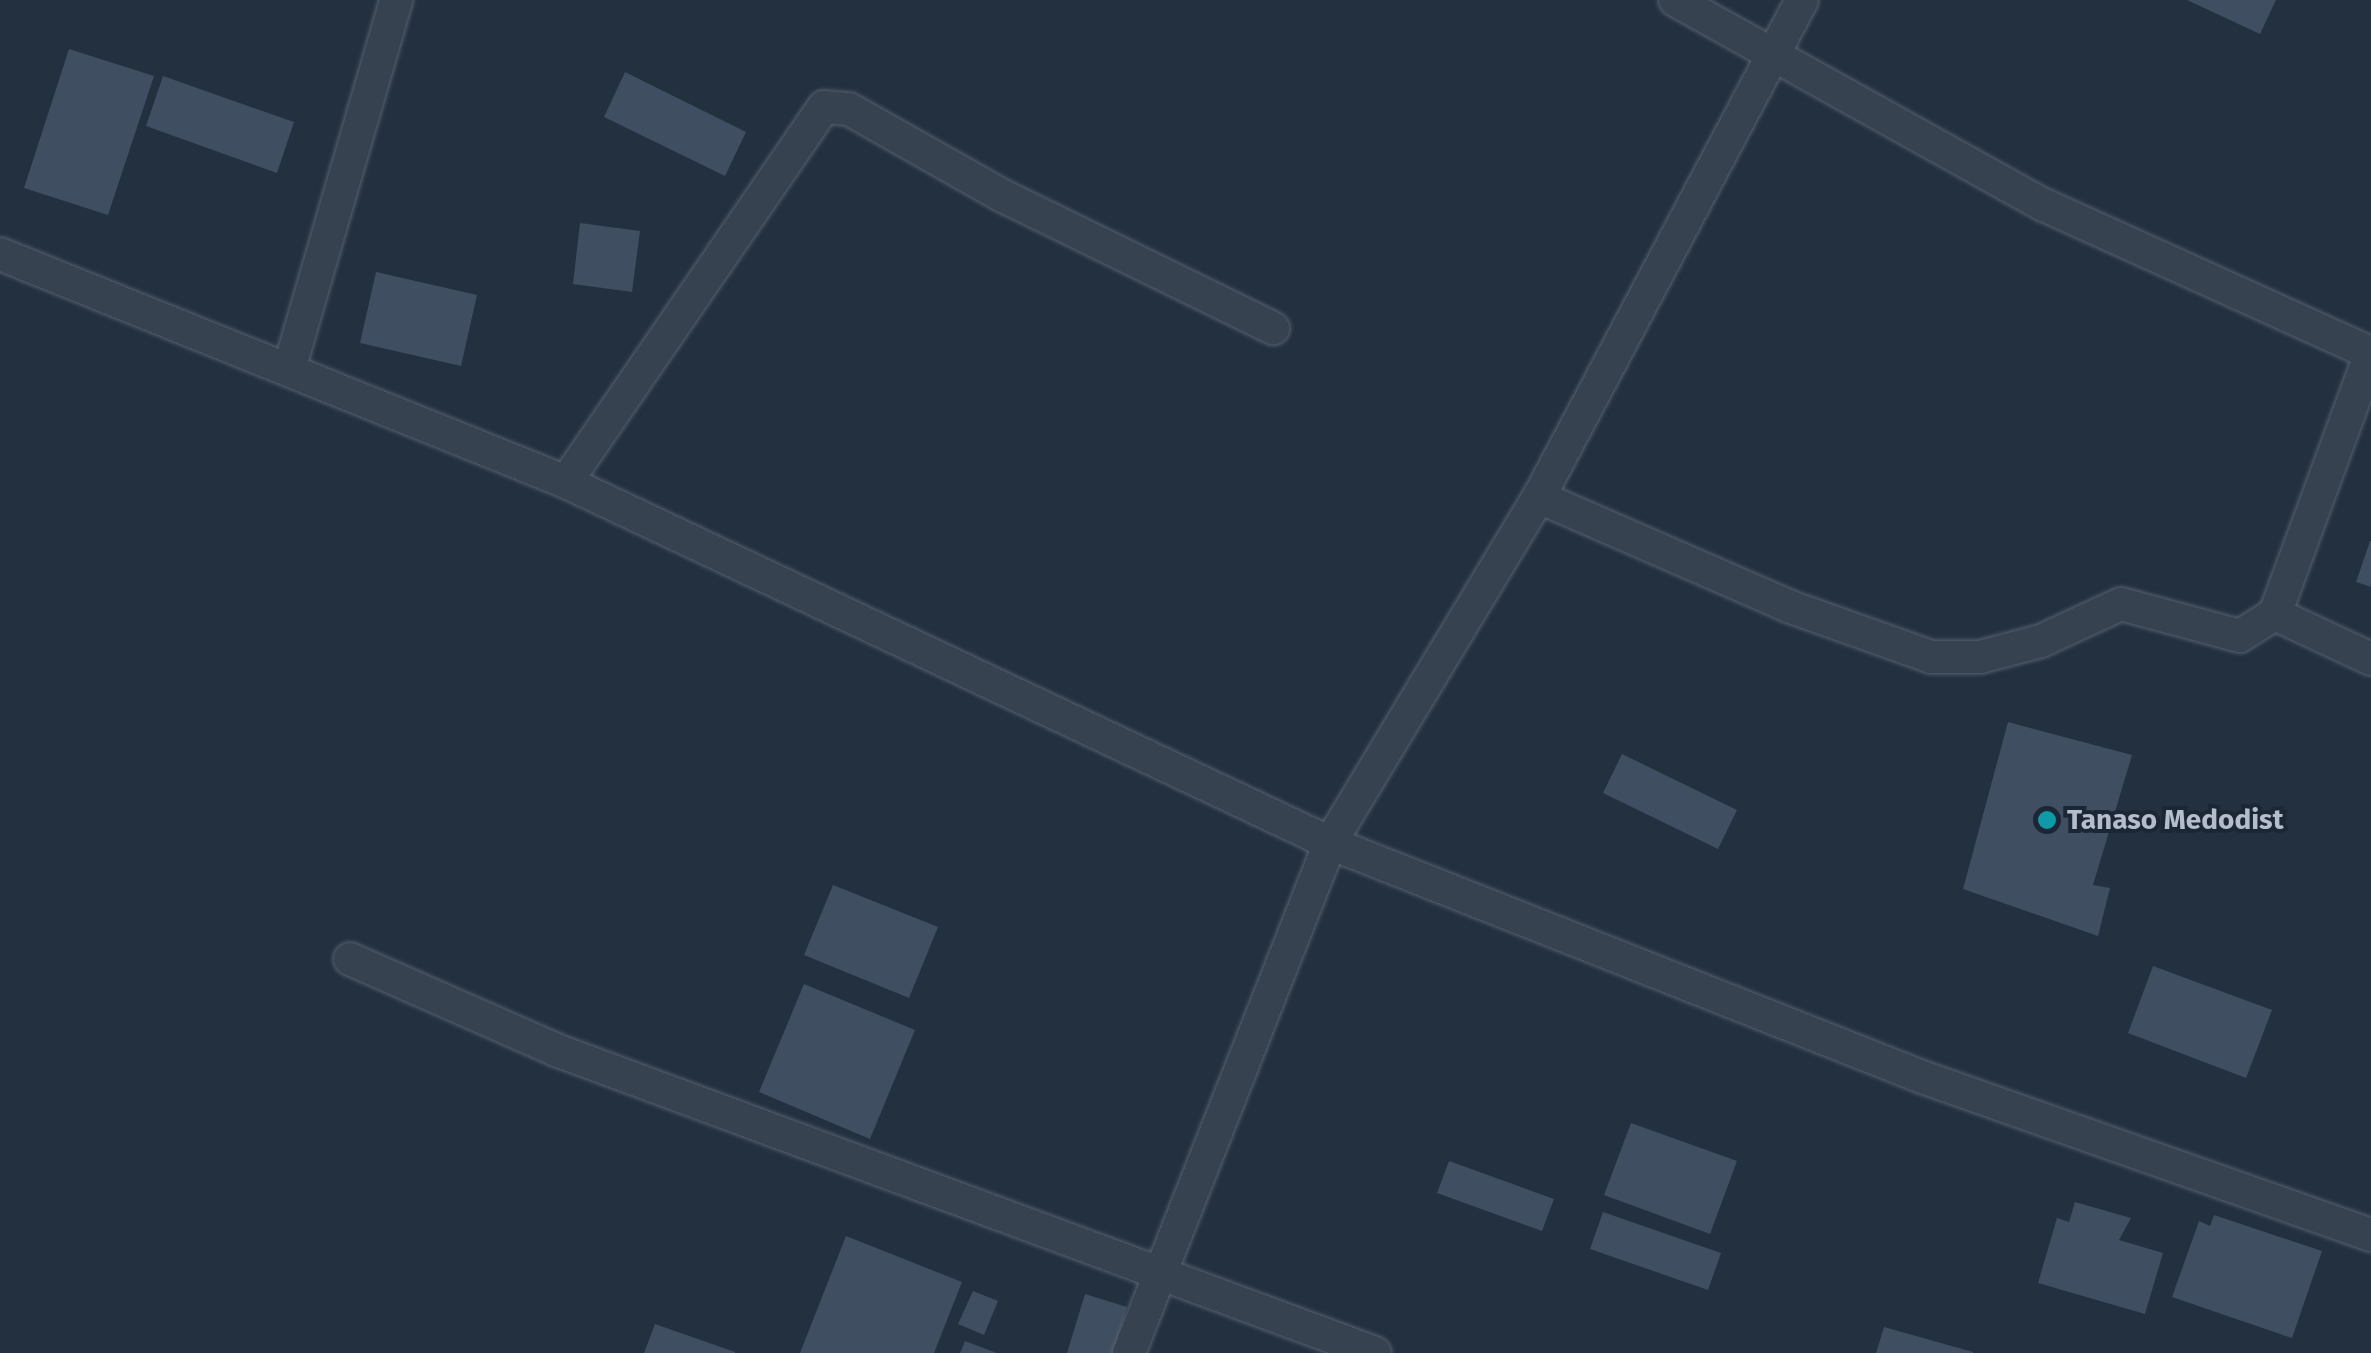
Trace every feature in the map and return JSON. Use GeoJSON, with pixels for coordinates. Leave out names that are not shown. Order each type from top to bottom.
{"type":"FeatureCollection","features":[{"type":"Feature","properties":{"kind":"street"},"geometry":{"type":"LineString","coordinates":[[290,366],[396,0]]}},
{"type":"Feature","properties":{"kind":"street"},"geometry":{"type":"LineString","coordinates":[[1539,496],[1788,606],[1932,657],[1980,657],[2041,641],[2121,604],[2240,636],[2275,614],[2371,353],[2044,205],[1675,0]]}},
{"type":"Feature","properties":{"kind":"street"},"geometry":{"type":"LineString","coordinates":[[1129,1353],[1154,1274],[1330,844],[1539,496],[1802,0]]}},
{"type":"Feature","properties":{"kind":"street"},"geometry":{"type":"LineString","coordinates":[[566,482],[824,107],[849,109],[1273,328]]}},
{"type":"Feature","properties":{"kind":"street"},"geometry":{"type":"LineString","coordinates":[[0,254],[290,366],[566,482],[1330,844],[1922,1077],[2371,1235]]}},
{"type":"Feature","properties":{"kind":"street"},"geometry":{"type":"LineString","coordinates":[[2275,614],[2371,659]]}},
{"type":"Feature","properties":{"kind":"street"},"geometry":{"type":"LineString","coordinates":[[350,960],[556,1050],[1375,1353]]}},
{"type":"Feature","properties":{"kind":"building"},"geometry":{"type":"Polygon","coordinates":[[[2187,0],[2276,0],[2260,34],[2187,0]]]}},
{"type":"Feature","properties":{"kind":"building"},"geometry":{"type":"Polygon","coordinates":[[[69,49],[154,76],[108,215],[24,188],[69,49]]]}},
{"type":"Feature","properties":{"kind":"building"},"geometry":{"type":"Polygon","coordinates":[[[625,72],[746,132],[725,176],[604,117],[625,72]]]}},
{"type":"Feature","properties":{"kind":"building"},"geometry":{"type":"Polygon","coordinates":[[[163,76],[294,122],[277,173],[146,126],[163,76]]]}},
{"type":"Feature","properties":{"kind":"building"},"geometry":{"type":"Polygon","coordinates":[[[580,223],[640,231],[632,292],[573,284],[580,223]]]}},
{"type":"Feature","properties":{"kind":"building"},"geometry":{"type":"Polygon","coordinates":[[[376,272],[477,295],[461,366],[360,343],[376,272]]]}},
{"type":"Feature","properties":{"kind":"building"},"geometry":{"type":"Polygon","coordinates":[[[2371,541],[2371,587],[2356,582],[2371,541]]]}},
{"type":"Feature","properties":{"kind":"building","name":"Tanaso Medodist"},"geometry":{"type":"Polygon","coordinates":[[[2008,722],[2132,755],[2093,885],[2110,888],[2098,936],[1963,889],[2008,722]]]}},
{"type":"Feature","properties":{"kind":"building"},"geometry":{"type":"Polygon","coordinates":[[[1622,754],[1737,810],[1718,849],[1603,793],[1622,754]]]}},
{"type":"Feature","properties":{"kind":"building"},"geometry":{"type":"Polygon","coordinates":[[[833,885],[938,927],[909,998],[804,955],[833,885]]]}},
{"type":"Feature","properties":{"kind":"building"},"geometry":{"type":"Polygon","coordinates":[[[2153,966],[2272,1010],[2246,1078],[2128,1033],[2153,966]]]}},
{"type":"Feature","properties":{"kind":"building"},"geometry":{"type":"Polygon","coordinates":[[[804,984],[915,1030],[870,1139],[759,1092],[804,984]]]}},
{"type":"Feature","properties":{"kind":"building"},"geometry":{"type":"Polygon","coordinates":[[[1631,1123],[1737,1161],[1710,1234],[1604,1195],[1631,1123]]]}},
{"type":"Feature","properties":{"kind":"building"},"geometry":{"type":"Polygon","coordinates":[[[1449,1161],[1554,1199],[1542,1231],[1437,1193],[1449,1161]]]}},
{"type":"Feature","properties":{"kind":"building"},"geometry":{"type":"Polygon","coordinates":[[[2075,1202],[2131,1218],[2119,1240],[2163,1253],[2145,1314],[2038,1283],[2057,1218],[2069,1222],[2075,1202]]]}},
{"type":"Feature","properties":{"kind":"building"},"geometry":{"type":"Polygon","coordinates":[[[1603,1212],[1721,1253],[1708,1290],[1590,1249],[1603,1212]]]}},
{"type":"Feature","properties":{"kind":"building"},"geometry":{"type":"Polygon","coordinates":[[[2214,1215],[2322,1251],[2292,1338],[2172,1297],[2199,1221],[2210,1226],[2214,1215]]]}},
{"type":"Feature","properties":{"kind":"building"},"geometry":{"type":"Polygon","coordinates":[[[846,1236],[962,1282],[934,1353],[800,1353],[846,1236]]]}},
{"type":"Feature","properties":{"kind":"building"},"geometry":{"type":"Polygon","coordinates":[[[973,1291],[998,1301],[984,1335],[958,1324],[973,1291]]]}},
{"type":"Feature","properties":{"kind":"building"},"geometry":{"type":"Polygon","coordinates":[[[1085,1294],[1127,1307],[1113,1353],[1067,1353],[1085,1294]]]}},
{"type":"Feature","properties":{"kind":"building"},"geometry":{"type":"Polygon","coordinates":[[[655,1324],[735,1352],[735,1353],[644,1353],[655,1324]]]}},
{"type":"Feature","properties":{"kind":"building"},"geometry":{"type":"Polygon","coordinates":[[[1884,1327],[1973,1352],[1973,1353],[1876,1353],[1884,1327]]]}},
{"type":"Feature","properties":{"kind":"building"},"geometry":{"type":"Polygon","coordinates":[[[965,1341],[997,1353],[960,1353],[965,1341]]]}},
{"type":"Feature","properties":{"kind":"place","name":"Tanaso Medodist"},"geometry":{"type":"Point","coordinates":[2047,820]}}]}
